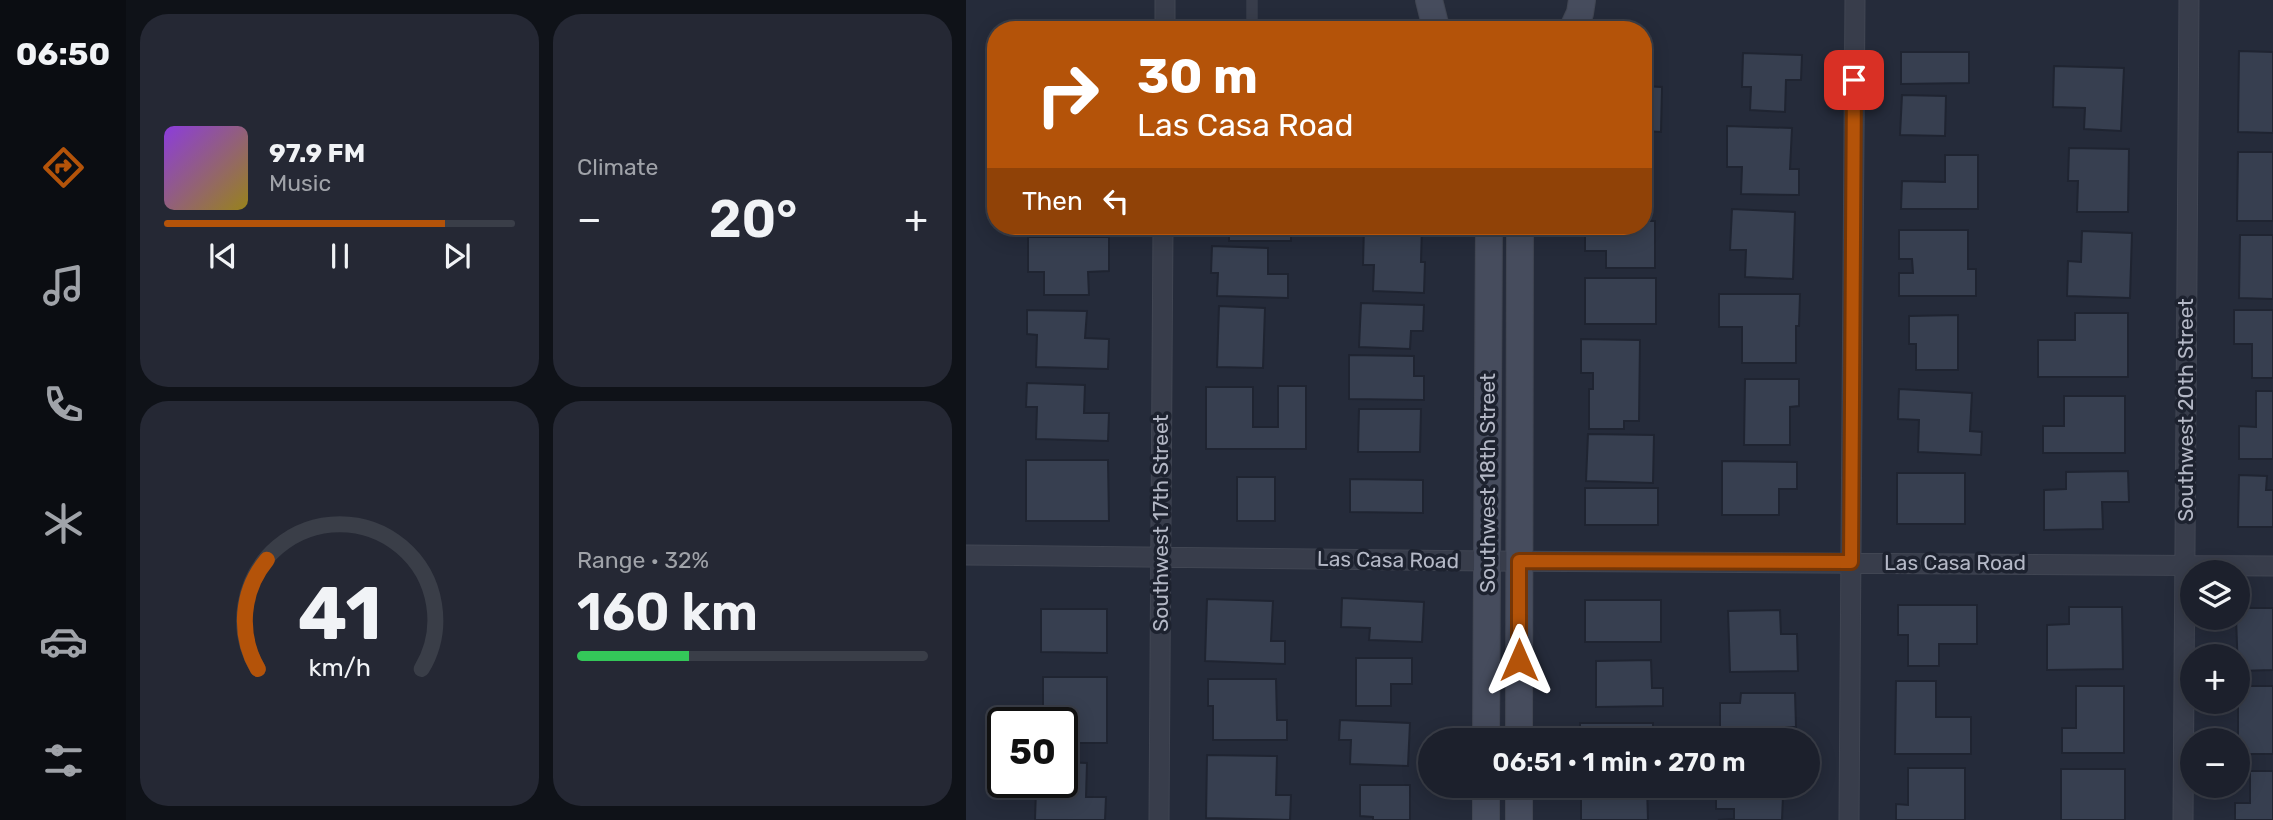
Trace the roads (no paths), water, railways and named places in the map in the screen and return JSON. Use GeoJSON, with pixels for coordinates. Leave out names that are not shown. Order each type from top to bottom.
{"type":"FeatureCollection","features":[{"type":"Feature","properties":{"kind":"main road"},"geometry":{"type":"LineString","coordinates":[[1429,0],[1435,21]]}},
{"type":"Feature","properties":{"kind":"main road"},"geometry":{"type":"LineString","coordinates":[[1576,21],[1582,0]]}},
{"type":"Feature","properties":{"kind":"main road","name":"Southwest 18th Street"},"geometry":{"type":"LineString","coordinates":[[1486,728],[1489,235]]}},
{"type":"Feature","properties":{"kind":"main road","name":"Southwest 18th Street"},"geometry":{"type":"LineString","coordinates":[[1519,728],[1520,235]]}},
{"type":"Feature","properties":{"kind":"main road"},"geometry":{"type":"LineString","coordinates":[[1486,798],[1486,820]]}},
{"type":"Feature","properties":{"kind":"main road"},"geometry":{"type":"LineString","coordinates":[[1519,798],[1519,820]]}},
{"type":"Feature","properties":{"kind":"street"},"geometry":{"type":"LineString","coordinates":[[1165,0],[1165,21]]}},
{"type":"Feature","properties":{"kind":"street"},"geometry":{"type":"LineString","coordinates":[[1849,820],[1855,0]]}},
{"type":"Feature","properties":{"kind":"street","name":"Southwest 20th Street"},"geometry":{"type":"LineString","coordinates":[[2185,560],[2189,0]]}},
{"type":"Feature","properties":{"kind":"street","name":"Southwest 17th Street"},"geometry":{"type":"LineString","coordinates":[[1159,820],[1163,235]]}},
{"type":"Feature","properties":{"kind":"street","name":"Las Casa Road"},"geometry":{"type":"LineString","coordinates":[[966,555],[2180,565]]}},
{"type":"Feature","properties":{"kind":"street","name":"Las Casa Road"},"geometry":{"type":"LineString","coordinates":[[2250,566],[2273,566]]}},
{"type":"Feature","properties":{"kind":"street","name":"Southwest 20th Street"},"geometry":{"type":"LineString","coordinates":[[2183,820],[2184,630]]}},
{"type":"Feature","properties":{"kind":"lane"},"geometry":{"type":"LineString","coordinates":[[1252,0],[1252,21]]}}]}
